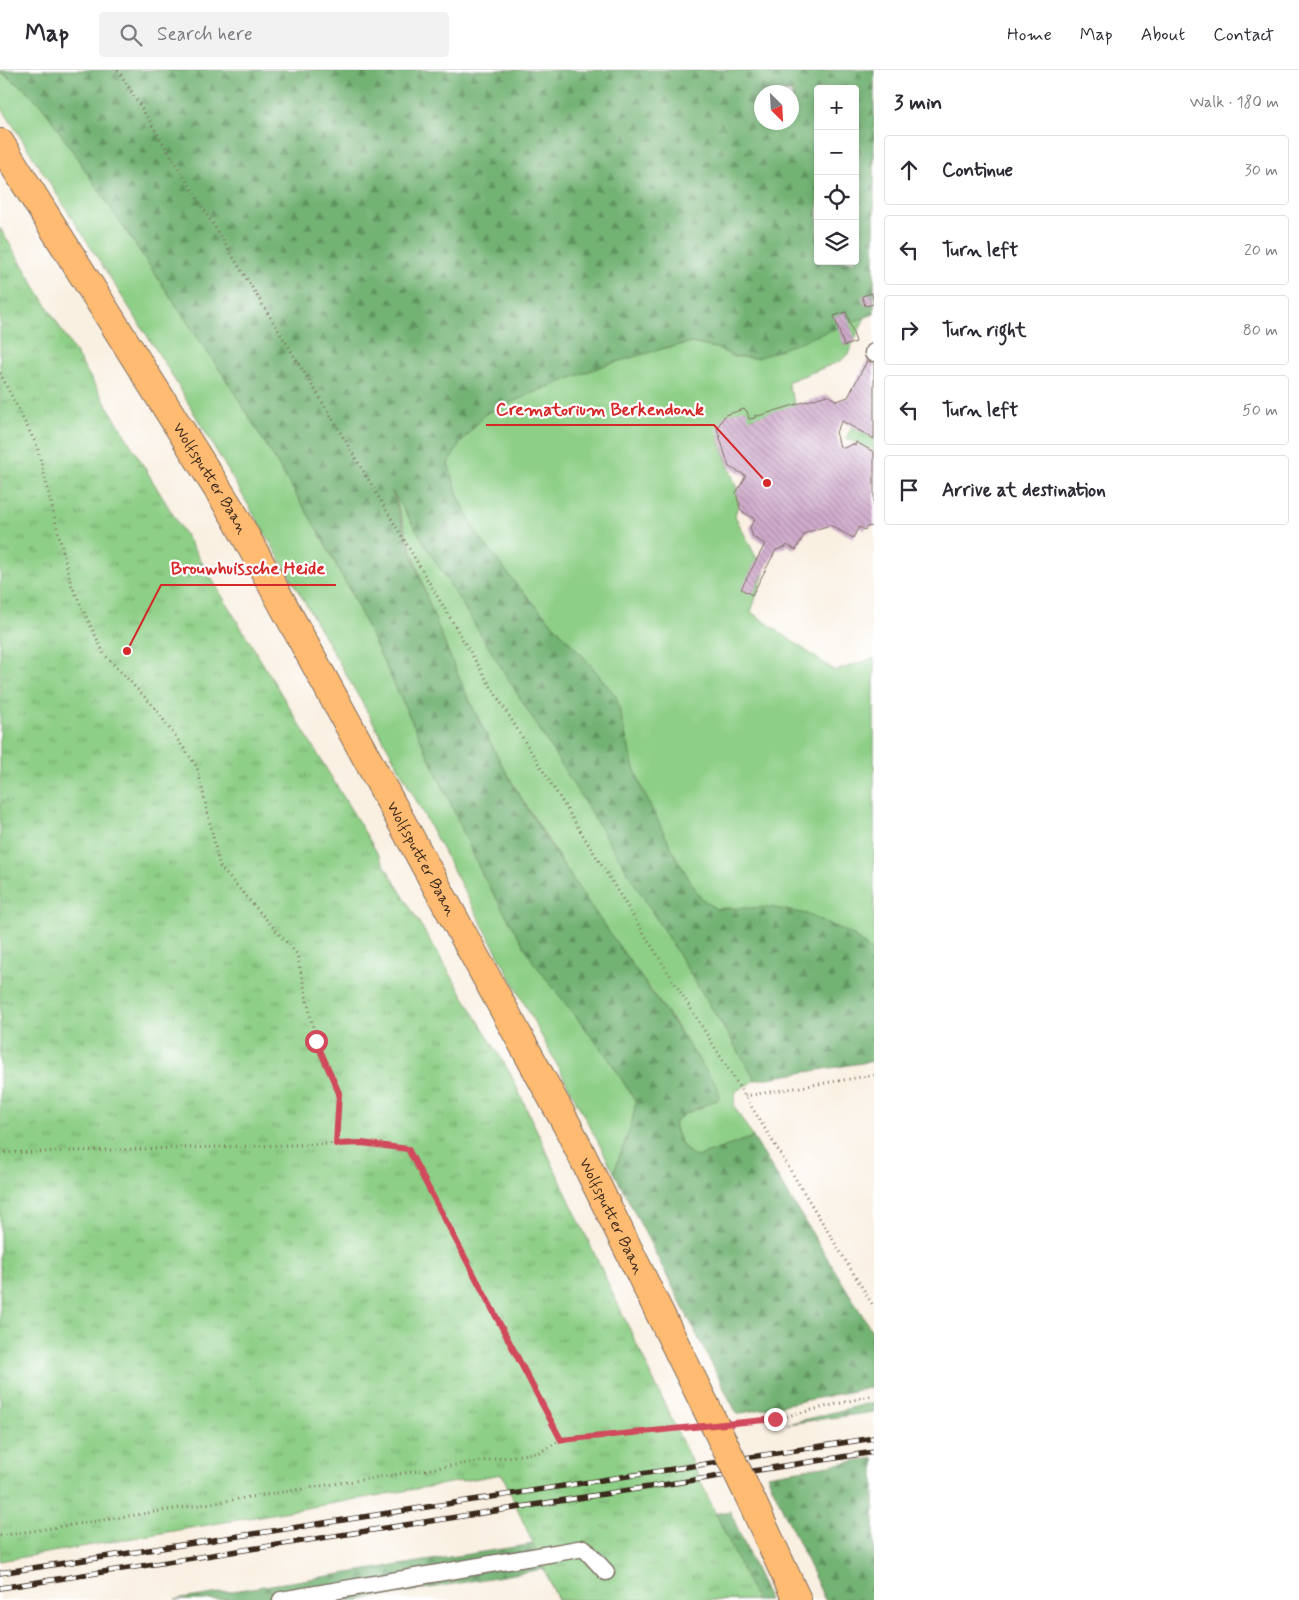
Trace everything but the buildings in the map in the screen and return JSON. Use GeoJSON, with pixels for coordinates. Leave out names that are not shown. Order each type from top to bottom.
{"type":"FeatureCollection","features":[{"type":"Feature","properties":{"kind":"main road","name":"Wolfsputter Baan"},"geometry":{"type":"LineString","coordinates":[[0,143],[234,515],[568,1127],[706,1405],[797,1600]]}},
{"type":"Feature","properties":{"kind":"lane"},"geometry":{"type":"LineString","coordinates":[[281,1600],[584,1548],[606,1572]]}},
{"type":"Feature","properties":{"kind":"path"},"geometry":{"type":"LineString","coordinates":[[118,70],[320,398],[491,687],[874,1307]]}},
{"type":"Feature","properties":{"kind":"path"},"geometry":{"type":"LineString","coordinates":[[0,373],[37,446],[71,584],[104,654],[155,708],[197,767],[220,867],[297,954],[316,1041],[339,1093],[336,1144]]}},
{"type":"Feature","properties":{"kind":"path"},"geometry":{"type":"LineString","coordinates":[[745,1096],[874,1075]]}},
{"type":"Feature","properties":{"kind":"path"},"geometry":{"type":"LineString","coordinates":[[0,1153],[362,1143],[408,1149],[561,1440]]}},
{"type":"Feature","properties":{"kind":"path"},"geometry":{"type":"LineString","coordinates":[[736,1422],[775,1419],[874,1395]]}},
{"type":"Feature","properties":{"kind":"path"},"geometry":{"type":"LineString","coordinates":[[0,1536],[540,1452],[561,1440],[688,1427]]}},
{"type":"Feature","properties":{"kind":"green space"},"geometry":{"type":"Polygon","coordinates":[[[0,70],[874,70],[874,314],[758,358],[735,357],[716,348],[690,343],[605,365],[485,414],[459,445],[448,464],[459,498],[478,535],[516,584],[588,662],[616,696],[633,765],[643,791],[677,859],[700,897],[716,909],[770,907],[807,914],[851,934],[874,953],[874,1061],[756,1080],[392,491],[439,629],[467,696],[500,761],[524,804],[577,886],[718,1088],[719,1099],[683,1115],[674,1123],[681,1143],[697,1157],[753,1137],[874,1334],[874,1387],[737,1414],[614,1172],[632,1122],[636,1102],[609,1059],[534,963],[482,874],[355,601],[320,534],[231,387],[43,107],[25,89],[0,73],[0,70]]]}},
{"type":"Feature","properties":{"kind":"green space"},"geometry":{"type":"Polygon","coordinates":[[[0,73],[25,89],[43,107],[231,387],[320,534],[355,601],[482,874],[609,1059],[636,1102],[632,1122],[614,1172],[392,755],[280,559],[167,367],[0,105],[0,73]]]}},
{"type":"Feature","properties":{"kind":"green space"},"geometry":{"type":"Polygon","coordinates":[[[0,228],[510,1073],[756,1600],[558,1600],[502,1474],[0,1561],[0,228]]]}},
{"type":"Feature","properties":{"kind":"green space"},"geometry":{"type":"Polygon","coordinates":[[[865,317],[848,354],[841,361],[787,382],[799,415],[755,417],[718,436],[740,498],[735,516],[764,573],[751,612],[835,671],[874,658],[874,953],[851,934],[728,908],[716,909],[700,897],[677,859],[643,792],[633,765],[616,696],[588,662],[516,584],[478,535],[459,498],[448,464],[459,445],[485,414],[605,365],[690,343],[716,348],[735,357],[835,328],[865,317]]]}},
{"type":"Feature","properties":{"kind":"green space"},"geometry":{"type":"Polygon","coordinates":[[[874,387],[874,468],[870,466],[865,447],[846,438],[874,387]]]}},
{"type":"Feature","properties":{"kind":"green space"},"geometry":{"type":"Polygon","coordinates":[[[392,488],[756,1080],[736,1091],[734,1106],[753,1137],[697,1157],[681,1143],[674,1123],[683,1115],[719,1099],[680,1031],[589,905],[499,760],[460,681],[431,610],[392,488]]]}},
{"type":"Feature","properties":{"kind":"green space"},"geometry":{"type":"Polygon","coordinates":[[[874,1402],[874,1412],[787,1424],[874,1402]]]}},
{"type":"Feature","properties":{"kind":"green space"},"geometry":{"type":"Polygon","coordinates":[[[874,1458],[874,1600],[825,1600],[767,1475],[874,1458]]]}},
{"type":"Feature","properties":{"kind":"green space"},"geometry":{"type":"Polygon","coordinates":[[[730,1511],[769,1600],[558,1600],[544,1569],[358,1600],[175,1600],[598,1534],[730,1511]]]}},
{"type":"Feature","properties":{"kind":"railway"},"geometry":{"type":"LineString","coordinates":[[0,1573],[874,1438]]}},
{"type":"Feature","properties":{"kind":"railway"},"geometry":{"type":"LineString","coordinates":[[0,1588],[874,1452]]}},
{"type":"Feature","properties":{"kind":"place","name":"Crematorium Berkendonk"},"geometry":{"type":"Point","coordinates":[767,483]}},
{"type":"Feature","properties":{"kind":"place","name":"Brouwhuissche Heide"},"geometry":{"type":"Point","coordinates":[127,651]}},
{"type":"Feature","properties":{"kind":"route"},"geometry":{"type":"LineString","coordinates":[[316,1041],[339,1093],[336,1144],[362,1143],[408,1149],[561,1440],[775,1419]]}}]}
